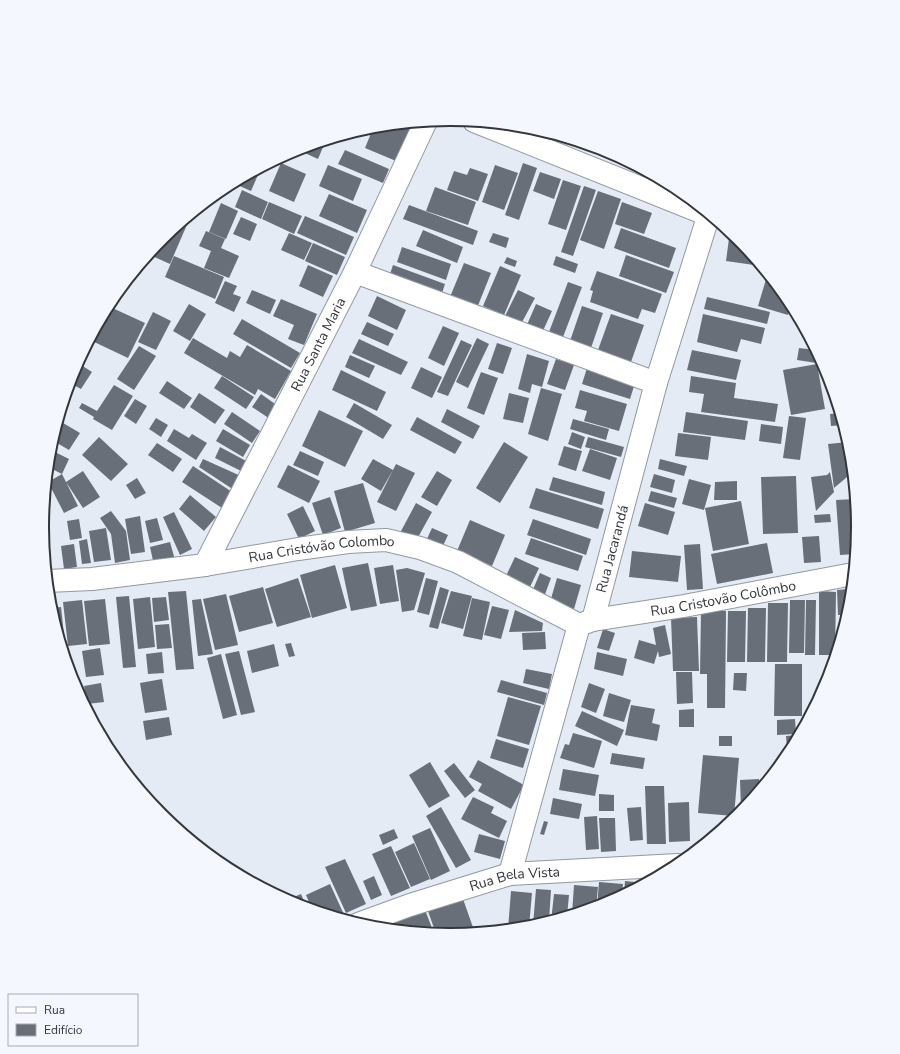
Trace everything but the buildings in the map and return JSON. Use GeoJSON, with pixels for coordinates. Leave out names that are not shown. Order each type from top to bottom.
{"type":"FeatureCollection","features":[{"type":"Feature","properties":{"kind":"street","name":"Rua Santa Maria"},"geometry":{"type":"LineString","coordinates":[[205,565],[355,272],[423,127]]}},
{"type":"Feature","properties":{"kind":"street"},"geometry":{"type":"LineString","coordinates":[[492,128],[693,208]]}},
{"type":"Feature","properties":{"kind":"street","name":"Rua Jacarandá"},"geometry":{"type":"LineString","coordinates":[[510,874],[656,384],[708,221]]}},
{"type":"Feature","properties":{"kind":"street"},"geometry":{"type":"LineString","coordinates":[[355,272],[656,384]]}},
{"type":"Feature","properties":{"kind":"street","name":"Rua Cristóvão Colombo"},"geometry":{"type":"LineString","coordinates":[[52,581],[92,579],[205,565],[298,548],[348,542],[386,540],[420,548],[458,562],[586,622]]}},
{"type":"Feature","properties":{"kind":"street","name":"Rua Cristovão Colômbo"},"geometry":{"type":"LineString","coordinates":[[586,622],[684,606],[848,575]]}},
{"type":"Feature","properties":{"kind":"street","name":"Rua Bela Vista"},"geometry":{"type":"LineString","coordinates":[[370,920],[410,905],[510,874],[664,866]]}}]}
